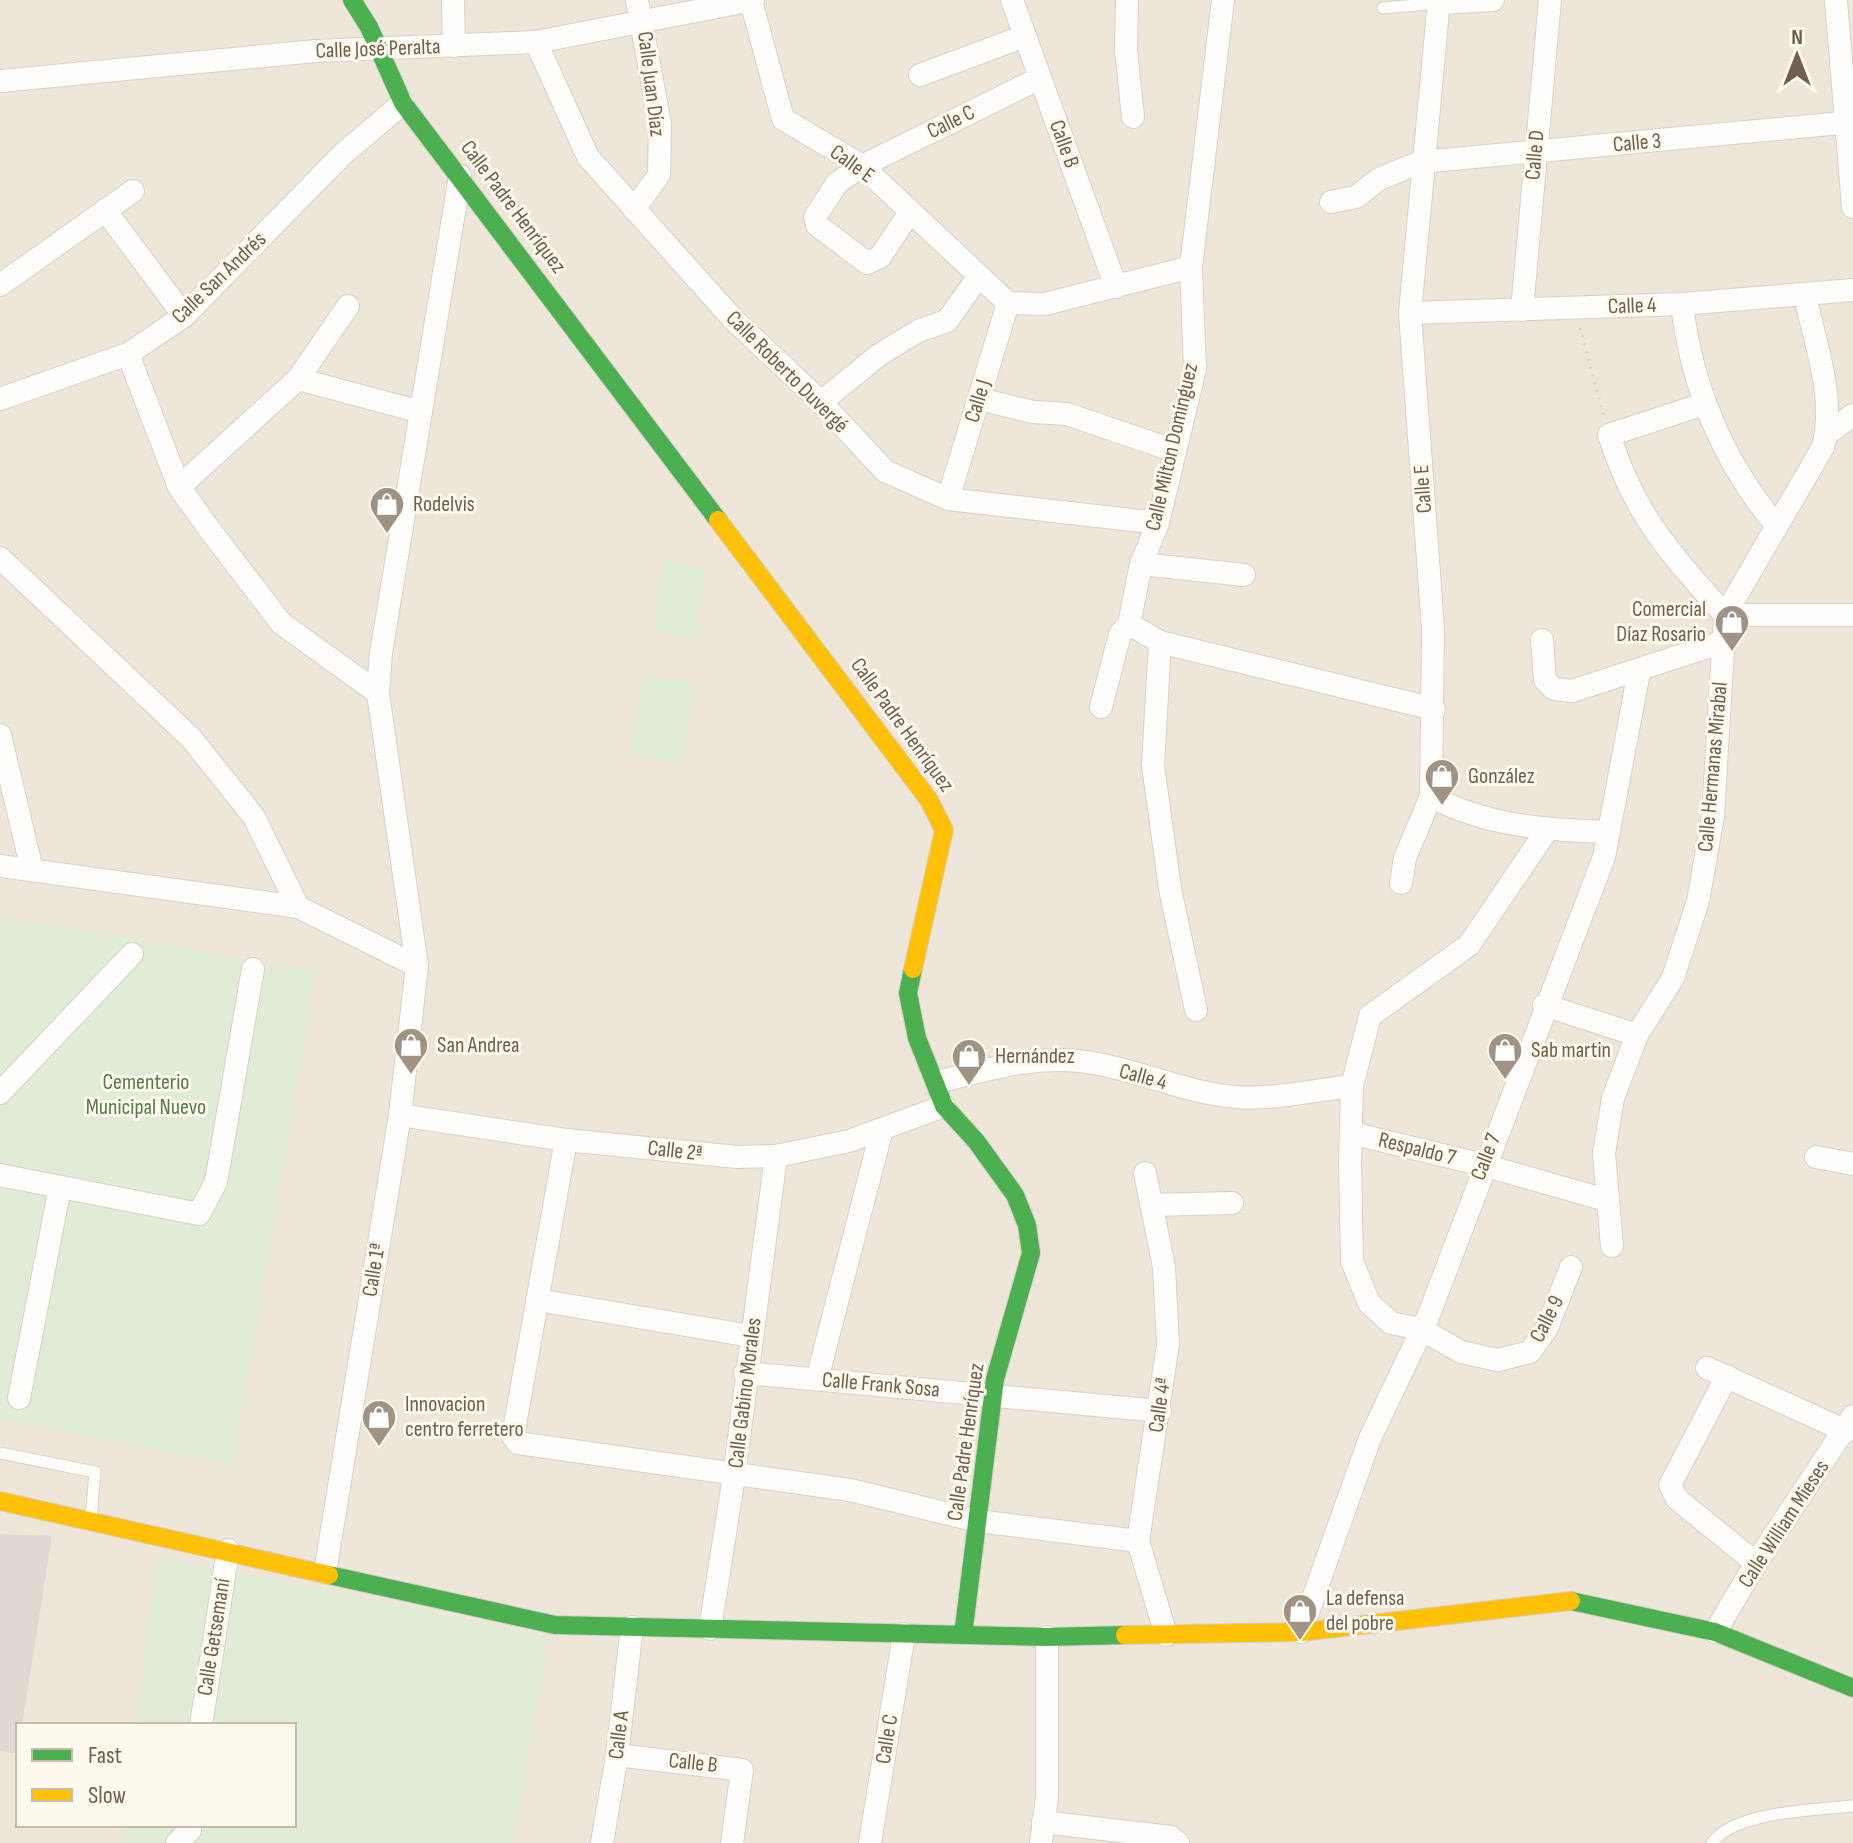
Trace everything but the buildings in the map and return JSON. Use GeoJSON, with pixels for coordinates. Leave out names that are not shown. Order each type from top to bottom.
{"type":"FeatureCollection","features":[{"type":"Feature","properties":{"kind":"main road","name":"Calle Padre Henríquez"},"geometry":{"type":"LineString","coordinates":[[352,0],[369,27],[403,103],[929,800],[944,830],[908,993],[917,1038],[944,1106],[976,1141],[1015,1195],[1027,1225],[1031,1253],[993,1395],[963,1635]]}},
{"type":"Feature","properties":{"kind":"main road"},"geometry":{"type":"LineString","coordinates":[[0,1501],[555,1625],[1047,1637],[1301,1632],[1401,1623],[1566,1600],[1715,1632],[1853,1688]]}},
{"type":"Feature","properties":{"kind":"street"},"geometry":{"type":"LineString","coordinates":[[453,0],[454,46]]}},
{"type":"Feature","properties":{"kind":"street","name":"Calle José Peralta"},"geometry":{"type":"LineString","coordinates":[[0,81],[316,51],[536,42],[640,10],[752,0]]}},
{"type":"Feature","properties":{"kind":"street","name":"Calle E"},"geometry":{"type":"LineString","coordinates":[[752,0],[783,119],[862,166],[1008,303]]}},
{"type":"Feature","properties":{"kind":"street","name":"Calle B"},"geometry":{"type":"LineString","coordinates":[[1012,0],[1116,287]]}},
{"type":"Feature","properties":{"kind":"street"},"geometry":{"type":"LineString","coordinates":[[1127,0],[1126,50],[1133,117]]}},
{"type":"Feature","properties":{"kind":"street","name":"Calle Milton Domínguez"},"geometry":{"type":"LineString","coordinates":[[1101,707],[1120,634],[1129,624],[1141,564],[1158,523],[1195,369],[1191,267],[1223,0]]}},
{"type":"Feature","properties":{"kind":"street"},"geometry":{"type":"LineString","coordinates":[[1439,2],[1493,0]]}},
{"type":"Feature","properties":{"kind":"street","name":"Calle D"},"geometry":{"type":"LineString","coordinates":[[1522,310],[1550,0]]}},
{"type":"Feature","properties":{"kind":"street"},"geometry":{"type":"LineString","coordinates":[[1836,0],[1850,122],[1853,207]]}},
{"type":"Feature","properties":{"kind":"street","name":"Calle E"},"geometry":{"type":"LineString","coordinates":[[1431,796],[1433,629],[1410,313],[1421,162],[1439,2]]}},
{"type":"Feature","properties":{"kind":"street","name":"Calle Juan Díaz"},"geometry":{"type":"LineString","coordinates":[[634,209],[659,175],[660,124],[640,10]]}},
{"type":"Feature","properties":{"kind":"street"},"geometry":{"type":"LineString","coordinates":[[920,75],[1025,36]]}},
{"type":"Feature","properties":{"kind":"street","name":"Calle Roberto Duvergé"},"geometry":{"type":"LineString","coordinates":[[536,42],[588,157],[734,320],[821,402],[885,471],[948,499],[1158,523]]}},
{"type":"Feature","properties":{"kind":"street","name":"Calle C"},"geometry":{"type":"LineString","coordinates":[[910,212],[874,262],[867,263],[817,225],[818,210],[837,183],[862,166],[1040,78]]}},
{"type":"Feature","properties":{"kind":"street","name":"Calle San Andrés"},"geometry":{"type":"LineString","coordinates":[[0,399],[128,354],[184,316],[343,154],[403,103]]}},
{"type":"Feature","properties":{"kind":"street","name":"Calle 3"},"geometry":{"type":"LineString","coordinates":[[1331,202],[1356,197],[1379,179],[1421,162],[1850,122]]}},
{"type":"Feature","properties":{"kind":"street","name":"Calle 1ª"},"geometry":{"type":"LineString","coordinates":[[325,1572],[400,1115],[417,966],[378,693],[381,653],[460,176]]}},
{"type":"Feature","properties":{"kind":"street"},"geometry":{"type":"LineString","coordinates":[[0,285],[133,191]]}},
{"type":"Feature","properties":{"kind":"street"},"geometry":{"type":"LineString","coordinates":[[105,210],[184,316]]}},
{"type":"Feature","properties":{"kind":"street"},"geometry":{"type":"LineString","coordinates":[[1008,303],[1045,304],[1191,267]]}},
{"type":"Feature","properties":{"kind":"street"},"geometry":{"type":"LineString","coordinates":[[821,402],[879,355],[918,331],[947,321],[979,276]]}},
{"type":"Feature","properties":{"kind":"street","name":"Calle 4"},"geometry":{"type":"LineString","coordinates":[[1410,313],[1682,304],[1853,290]]}},
{"type":"Feature","properties":{"kind":"street","name":"Calle Hermanas Mirabal"},"geometry":{"type":"LineString","coordinates":[[1612,1246],[1604,1153],[1613,1098],[1637,1035],[1673,978],[1698,901],[1713,816],[1725,615],[1823,447],[1827,434],[1827,404],[1805,296]]}},
{"type":"Feature","properties":{"kind":"street","name":"Calle J"},"geometry":{"type":"LineString","coordinates":[[948,499],[1008,303]]}},
{"type":"Feature","properties":{"kind":"street"},"geometry":{"type":"LineString","coordinates":[[1682,304],[1704,404],[1736,472],[1777,526]]}},
{"type":"Feature","properties":{"kind":"street"},"geometry":{"type":"LineString","coordinates":[[179,487],[298,379],[348,306]]}},
{"type":"Feature","properties":{"kind":"street"},"geometry":{"type":"LineString","coordinates":[[128,354],[179,487],[281,623],[378,693]]}},
{"type":"Feature","properties":{"kind":"street"},"geometry":{"type":"LineString","coordinates":[[298,379],[421,412]]}},
{"type":"Feature","properties":{"kind":"street"},"geometry":{"type":"LineString","coordinates":[[979,399],[1033,412],[1067,414],[1175,451]]}},
{"type":"Feature","properties":{"kind":"street"},"geometry":{"type":"LineString","coordinates":[[1704,404],[1609,435],[1622,475],[1649,525],[1725,615],[1853,615]]}},
{"type":"Feature","properties":{"kind":"street"},"geometry":{"type":"LineString","coordinates":[[1827,434],[1853,415]]}},
{"type":"Feature","properties":{"kind":"street"},"geometry":{"type":"LineString","coordinates":[[0,558],[191,738],[254,817],[298,907]]}},
{"type":"Feature","properties":{"kind":"street"},"geometry":{"type":"LineString","coordinates":[[1141,564],[1244,575]]}},
{"type":"Feature","properties":{"kind":"street"},"geometry":{"type":"LineString","coordinates":[[1129,624],[1160,642],[1434,709]]}},
{"type":"Feature","properties":{"kind":"street"},"geometry":{"type":"LineString","coordinates":[[1542,640],[1545,680],[1554,689],[1572,691],[1639,672],[1723,642]]}},
{"type":"Feature","properties":{"kind":"street"},"geometry":{"type":"LineString","coordinates":[[1160,642],[1153,765],[1170,889],[1196,1010]]}},
{"type":"Feature","properties":{"kind":"street","name":"Calle 7"},"geometry":{"type":"LineString","coordinates":[[1301,1632],[1370,1438],[1421,1329],[1544,1005],[1604,857],[1639,672]]}},
{"type":"Feature","properties":{"kind":"street"},"geometry":{"type":"LineString","coordinates":[[0,735],[32,870]]}},
{"type":"Feature","properties":{"kind":"street"},"geometry":{"type":"LineString","coordinates":[[1401,883],[1405,858],[1431,796],[1450,807],[1547,830],[1609,832]]}},
{"type":"Feature","properties":{"kind":"street"},"geometry":{"type":"LineString","coordinates":[[1421,1329],[1391,1323],[1369,1303],[1352,1261],[1352,1086],[1370,1016],[1469,945],[1547,830]]}},
{"type":"Feature","properties":{"kind":"street"},"geometry":{"type":"LineString","coordinates":[[0,866],[298,907],[417,966]]}},
{"type":"Feature","properties":{"kind":"street"},"geometry":{"type":"LineString","coordinates":[[0,1093],[132,954]]}},
{"type":"Feature","properties":{"kind":"street"},"geometry":{"type":"LineString","coordinates":[[0,1175],[199,1214],[216,1182],[253,969]]}},
{"type":"Feature","properties":{"kind":"street"},"geometry":{"type":"LineString","coordinates":[[1544,1005],[1637,1035]]}},
{"type":"Feature","properties":{"kind":"street","name":"Calle 4"},"geometry":{"type":"LineString","coordinates":[[937,1082],[1017,1062],[1059,1061],[1087,1062],[1180,1087],[1238,1097],[1352,1086]]}},
{"type":"Feature","properties":{"kind":"street","name":"Calle 2ª"},"geometry":{"type":"LineString","coordinates":[[400,1115],[566,1140],[737,1157],[776,1156],[849,1141],[944,1106]]}},
{"type":"Feature","properties":{"kind":"street"},"geometry":{"type":"LineString","coordinates":[[817,1379],[882,1129]]}},
{"type":"Feature","properties":{"kind":"street","name":"Respaldo 7"},"geometry":{"type":"LineString","coordinates":[[1351,1133],[1483,1165],[1606,1200]]}},
{"type":"Feature","properties":{"kind":"street"},"geometry":{"type":"LineString","coordinates":[[566,1140],[515,1440],[734,1476],[850,1490],[978,1521],[1138,1541]]}},
{"type":"Feature","properties":{"kind":"street","name":"Calle Gabino Morales"},"geometry":{"type":"LineString","coordinates":[[710,1629],[734,1476],[745,1373],[776,1156]]}},
{"type":"Feature","properties":{"kind":"street"},"geometry":{"type":"LineString","coordinates":[[1816,1157],[1853,1164]]}},
{"type":"Feature","properties":{"kind":"street","name":"Calle 4ª"},"geometry":{"type":"LineString","coordinates":[[1145,1173],[1164,1267],[1168,1344],[1138,1541],[1166,1635]]}},
{"type":"Feature","properties":{"kind":"street"},"geometry":{"type":"LineString","coordinates":[[19,1398],[60,1187]]}},
{"type":"Feature","properties":{"kind":"street"},"geometry":{"type":"LineString","coordinates":[[1151,1205],[1232,1203]]}},
{"type":"Feature","properties":{"kind":"street","name":"Calle 9"},"geometry":{"type":"LineString","coordinates":[[1421,1329],[1461,1352],[1498,1360],[1530,1352],[1547,1328],[1571,1267]]}},
{"type":"Feature","properties":{"kind":"street"},"geometry":{"type":"LineString","coordinates":[[537,1300],[751,1336]]}},
{"type":"Feature","properties":{"kind":"street"},"geometry":{"type":"LineString","coordinates":[[1756,1563],[1677,1499],[1670,1485],[1717,1372],[1850,1423]]}},
{"type":"Feature","properties":{"kind":"street","name":"Calle Frank Sosa"},"geometry":{"type":"LineString","coordinates":[[745,1373],[1160,1411]]}},
{"type":"Feature","properties":{"kind":"street","name":"Calle William Mieses"},"geometry":{"type":"LineString","coordinates":[[1715,1632],[1756,1563],[1850,1423]]}},
{"type":"Feature","properties":{"kind":"street","name":"Calle Getsemaní"},"geometry":{"type":"LineString","coordinates":[[201,1723],[228,1550]]}},
{"type":"Feature","properties":{"kind":"street","name":"Calle A"},"geometry":{"type":"LineString","coordinates":[[602,1843],[617,1755],[632,1627]]}},
{"type":"Feature","properties":{"kind":"street","name":"Calle C"},"geometry":{"type":"LineString","coordinates":[[870,1843],[904,1634]]}},
{"type":"Feature","properties":{"kind":"street"},"geometry":{"type":"LineString","coordinates":[[1047,1637],[1042,1832],[1171,1837],[1178,1843]]}},
{"type":"Feature","properties":{"kind":"street","name":"Calle B"},"geometry":{"type":"LineString","coordinates":[[617,1755],[742,1770],[732,1843]]}},
{"type":"Feature","properties":{"kind":"lane"},"geometry":{"type":"LineString","coordinates":[[1383,8],[1439,2]]}},
{"type":"Feature","properties":{"kind":"lane"},"geometry":{"type":"LineString","coordinates":[[0,1453],[95,1472],[91,1519]]}},
{"type":"Feature","properties":{"kind":"lane"},"geometry":{"type":"LineString","coordinates":[[1717,1840],[1749,1820],[1853,1806]]}},
{"type":"Feature","properties":{"kind":"path"},"geometry":{"type":"LineString","coordinates":[[1575,309],[1609,435]]}},
{"type":"Feature","properties":{"kind":"shaded area"},"geometry":{"type":"Polygon","coordinates":[[[0,0],[1853,0],[1853,1843],[0,1843],[0,0]]]}},
{"type":"Feature","properties":{"kind":"green space"},"geometry":{"type":"Polygon","coordinates":[[[665,560],[707,568],[695,638],[652,630],[665,560]]]}},
{"type":"Feature","properties":{"kind":"green space"},"geometry":{"type":"Polygon","coordinates":[[[644,674],[696,684],[680,764],[629,755],[644,674]]]}},
{"type":"Feature","properties":{"kind":"green space","name":"Cementerio Municipal Nuevo"},"geometry":{"type":"Polygon","coordinates":[[[0,916],[316,972],[233,1464],[0,1419],[0,916]]]}},
{"type":"Feature","properties":{"kind":"green space"},"geometry":{"type":"Polygon","coordinates":[[[157,1555],[550,1637],[512,1843],[123,1843],[125,1827],[296,1827],[296,1723],[137,1723],[157,1555]]]}},
{"type":"Feature","properties":{"kind":"traffic: fast"},"geometry":{"type":"LineString","coordinates":[[352,0],[369,27],[403,103],[718,520]]}},
{"type":"Feature","properties":{"kind":"traffic: fast"},"geometry":{"type":"LineString","coordinates":[[913,969],[908,993],[917,1038],[944,1106],[976,1141],[1015,1195],[1027,1225],[1031,1253],[995,1379],[963,1635]]}},
{"type":"Feature","properties":{"kind":"traffic: fast"},"geometry":{"type":"LineString","coordinates":[[329,1575],[555,1625],[1047,1637],[1125,1635]]}},
{"type":"Feature","properties":{"kind":"traffic: fast"},"geometry":{"type":"LineString","coordinates":[[1571,1601],[1715,1632],[1853,1688]]}},
{"type":"Feature","properties":{"kind":"traffic: slow"},"geometry":{"type":"LineString","coordinates":[[718,520],[929,800],[944,830],[913,969]]}},
{"type":"Feature","properties":{"kind":"traffic: slow"},"geometry":{"type":"LineString","coordinates":[[0,1501],[329,1575]]}},
{"type":"Feature","properties":{"kind":"traffic: slow"},"geometry":{"type":"LineString","coordinates":[[1125,1635],[1301,1632],[1571,1601]]}},
{"type":"Feature","properties":{"kind":"place","name":"Rodelvis"},"geometry":{"type":"Point","coordinates":[387,535]}},
{"type":"Feature","properties":{"kind":"place","name":"Comercial Díaz Rosario"},"geometry":{"type":"Point","coordinates":[1732,653]}},
{"type":"Feature","properties":{"kind":"place","name":"González"},"geometry":{"type":"Point","coordinates":[1442,807]}},
{"type":"Feature","properties":{"kind":"place","name":"San Andrea"},"geometry":{"type":"Point","coordinates":[411,1076]}},
{"type":"Feature","properties":{"kind":"place","name":"Sab martin"},"geometry":{"type":"Point","coordinates":[1505,1081]}},
{"type":"Feature","properties":{"kind":"place","name":"Hernández"},"geometry":{"type":"Point","coordinates":[969,1087]}},
{"type":"Feature","properties":{"kind":"place","name":"Innovacion centro ferretero"},"geometry":{"type":"Point","coordinates":[379,1448]}},
{"type":"Feature","properties":{"kind":"place","name":"La defensa del pobre"},"geometry":{"type":"Point","coordinates":[1300,1642]}}]}
